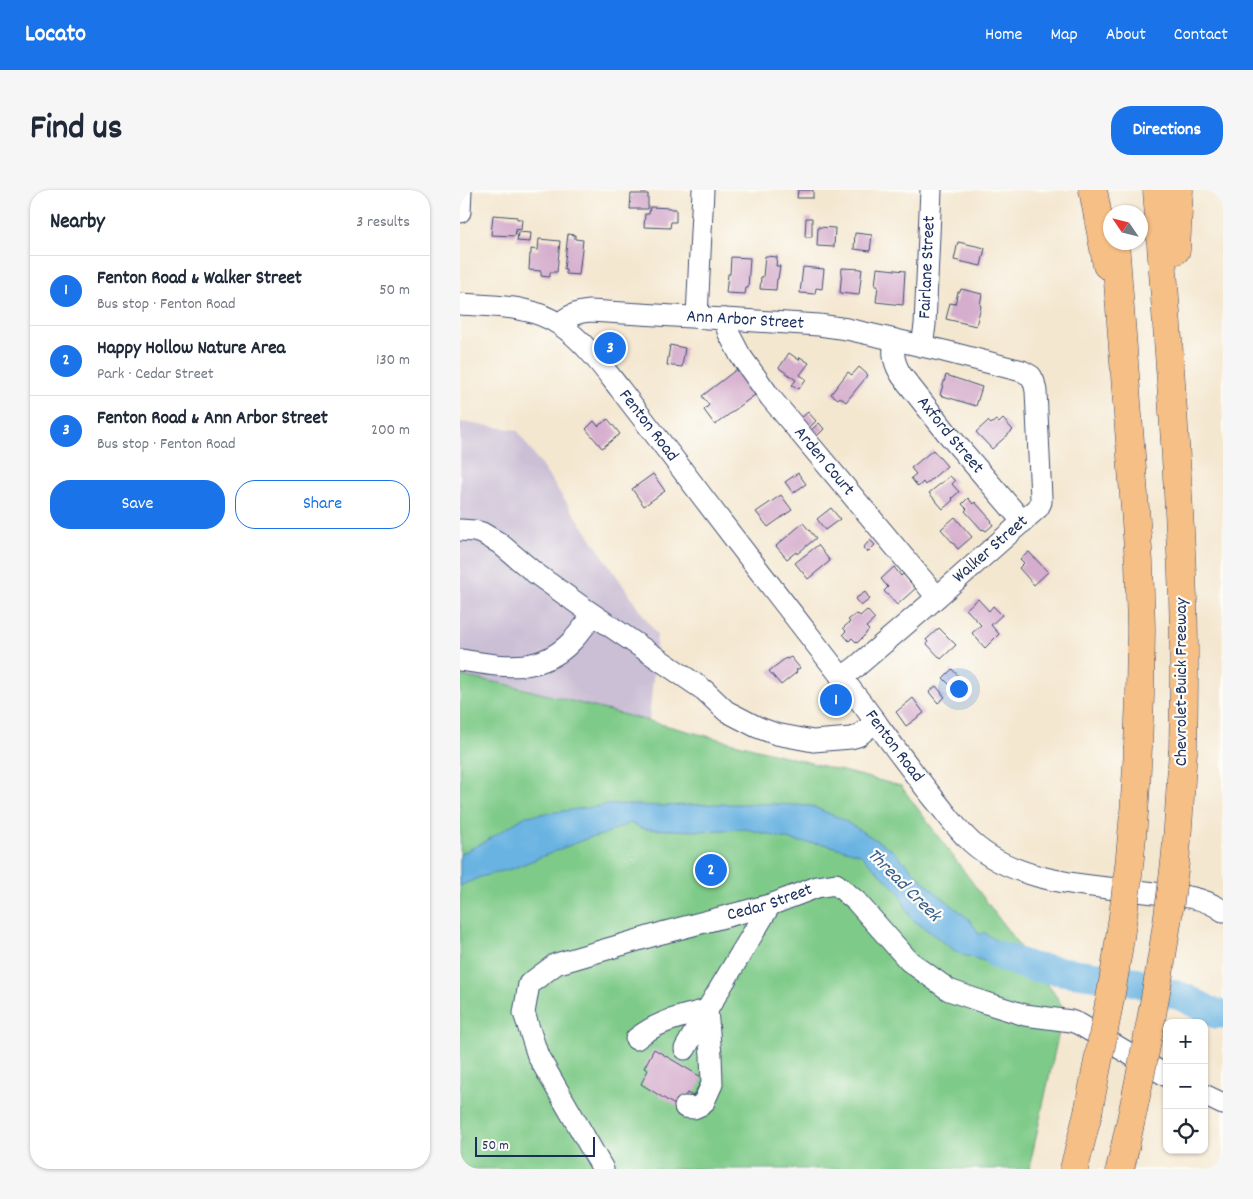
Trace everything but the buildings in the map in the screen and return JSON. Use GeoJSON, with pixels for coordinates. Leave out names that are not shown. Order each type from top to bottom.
{"type":"FeatureCollection","features":[{"type":"Feature","properties":{"kind":"highway"},"geometry":{"type":"LineString","coordinates":[[1094,190],[1122,342]]}},
{"type":"Feature","properties":{"kind":"highway"},"geometry":{"type":"LineString","coordinates":[[1111,190],[1112,205]]}},
{"type":"Feature","properties":{"kind":"highway","name":"Chevrolet-Buick Freeway"},"geometry":{"type":"LineString","coordinates":[[1122,1158],[1146,1048],[1163,952],[1175,863],[1183,751],[1183,600],[1171,379],[1156,190]]}},
{"type":"Feature","properties":{"kind":"highway"},"geometry":{"type":"LineString","coordinates":[[1171,379],[1179,190]]}},
{"type":"Feature","properties":{"kind":"highway"},"geometry":{"type":"LineString","coordinates":[[1074,1169],[1088,1113],[1105,1029],[1123,916],[1134,820],[1138,746],[1139,562],[1116,250]]}},
{"type":"Feature","properties":{"kind":"street"},"geometry":{"type":"LineString","coordinates":[[460,212],[461,190]]}},
{"type":"Feature","properties":{"kind":"street"},"geometry":{"type":"LineString","coordinates":[[697,317],[703,190]]}},
{"type":"Feature","properties":{"kind":"street","name":"Fairlane Street"},"geometry":{"type":"LineString","coordinates":[[922,346],[925,325],[931,190]]}},
{"type":"Feature","properties":{"kind":"street"},"geometry":{"type":"LineString","coordinates":[[460,304],[524,310],[547,317],[560,324]]}},
{"type":"Feature","properties":{"kind":"street","name":"Ann Arbor Street"},"geometry":{"type":"LineString","coordinates":[[560,324],[573,314],[590,311],[835,327],[860,331],[1014,368],[1031,376]]}},
{"type":"Feature","properties":{"kind":"street","name":"Arden Court"},"geometry":{"type":"LineString","coordinates":[[725,319],[727,329],[740,355],[770,397],[937,597]]}},
{"type":"Feature","properties":{"kind":"street","name":"Fenton Road"},"geometry":{"type":"LineString","coordinates":[[560,324],[581,342],[609,375],[876,722],[909,768],[957,828],[974,845],[991,857],[1023,872],[1053,880],[1190,897],[1211,904],[1223,911]]}},
{"type":"Feature","properties":{"kind":"street","name":"Axford Street"},"geometry":{"type":"LineString","coordinates":[[895,340],[893,349],[894,359],[902,376],[947,433],[1023,522]]}},
{"type":"Feature","properties":{"kind":"street","name":"Walker Street"},"geometry":{"type":"LineString","coordinates":[[841,678],[1038,508],[1041,498],[1036,391],[1031,376]]}},
{"type":"Feature","properties":{"kind":"street"},"geometry":{"type":"LineString","coordinates":[[460,530],[474,531],[491,537],[542,578],[593,615],[704,690],[726,711],[766,731],[808,740],[846,739],[856,737],[876,722]]}},
{"type":"Feature","properties":{"kind":"street"},"geometry":{"type":"LineString","coordinates":[[460,660],[514,666],[544,661],[554,656],[570,643],[593,615]]}},
{"type":"Feature","properties":{"kind":"street","name":"Cedar Street"},"geometry":{"type":"LineString","coordinates":[[603,1169],[538,1056],[524,1013],[529,984],[556,964],[662,933],[770,905],[817,887],[836,884],[856,902],[909,961],[949,990],[1017,1013],[1071,1021],[1079,1024],[1163,1074]]}},
{"type":"Feature","properties":{"kind":"street"},"geometry":{"type":"LineString","coordinates":[[685,1049],[706,1010],[770,905]]}},
{"type":"Feature","properties":{"kind":"street"},"geometry":{"type":"LineString","coordinates":[[636,1039],[647,1030],[670,1020],[706,1010]]}},
{"type":"Feature","properties":{"kind":"street"},"geometry":{"type":"LineString","coordinates":[[685,1107],[694,1108],[703,1104],[712,1084],[706,1010]]}},
{"type":"Feature","properties":{"kind":"street"},"geometry":{"type":"LineString","coordinates":[[1208,1097],[1223,1104]]}},
{"type":"Feature","properties":{"kind":"shaded area"},"geometry":{"type":"Polygon","coordinates":[[[460,422],[517,430],[657,635],[649,721],[505,684],[460,676],[460,422]]]}},
{"type":"Feature","properties":{"kind":"green space"},"geometry":{"type":"Polygon","coordinates":[[[460,676],[505,684],[901,786],[1064,1009],[1029,1169],[460,1169],[460,676]]]}},
{"type":"Feature","properties":{"kind":"water"},"geometry":{"type":"Polygon","coordinates":[[[614,804],[661,806],[775,804],[811,806],[840,818],[891,849],[934,891],[969,919],[980,935],[983,932],[1014,952],[1024,953],[1042,976],[963,955],[955,951],[911,918],[900,893],[860,854],[824,844],[799,842],[746,829],[700,831],[643,829],[630,823],[514,868],[480,877],[460,886],[460,854],[484,842],[526,816],[614,804]]]}},
{"type":"Feature","properties":{"kind":"waterway","name":"Thread Creek"},"geometry":{"type":"LineString","coordinates":[[998,955],[1031,967],[1128,980],[1183,997],[1216,1014],[1223,1014]]}},
{"type":"Feature","properties":{"kind":"place","name":"Fenton Road & Ann Arbor Street"},"geometry":{"type":"Point","coordinates":[610,348]}},
{"type":"Feature","properties":{"kind":"place","name":"Fenton Road & Walker Street"},"geometry":{"type":"Point","coordinates":[836,700]}},
{"type":"Feature","properties":{"kind":"place","name":"Happy Hollow Nature Area"},"geometry":{"type":"Point","coordinates":[711,870]}}]}
